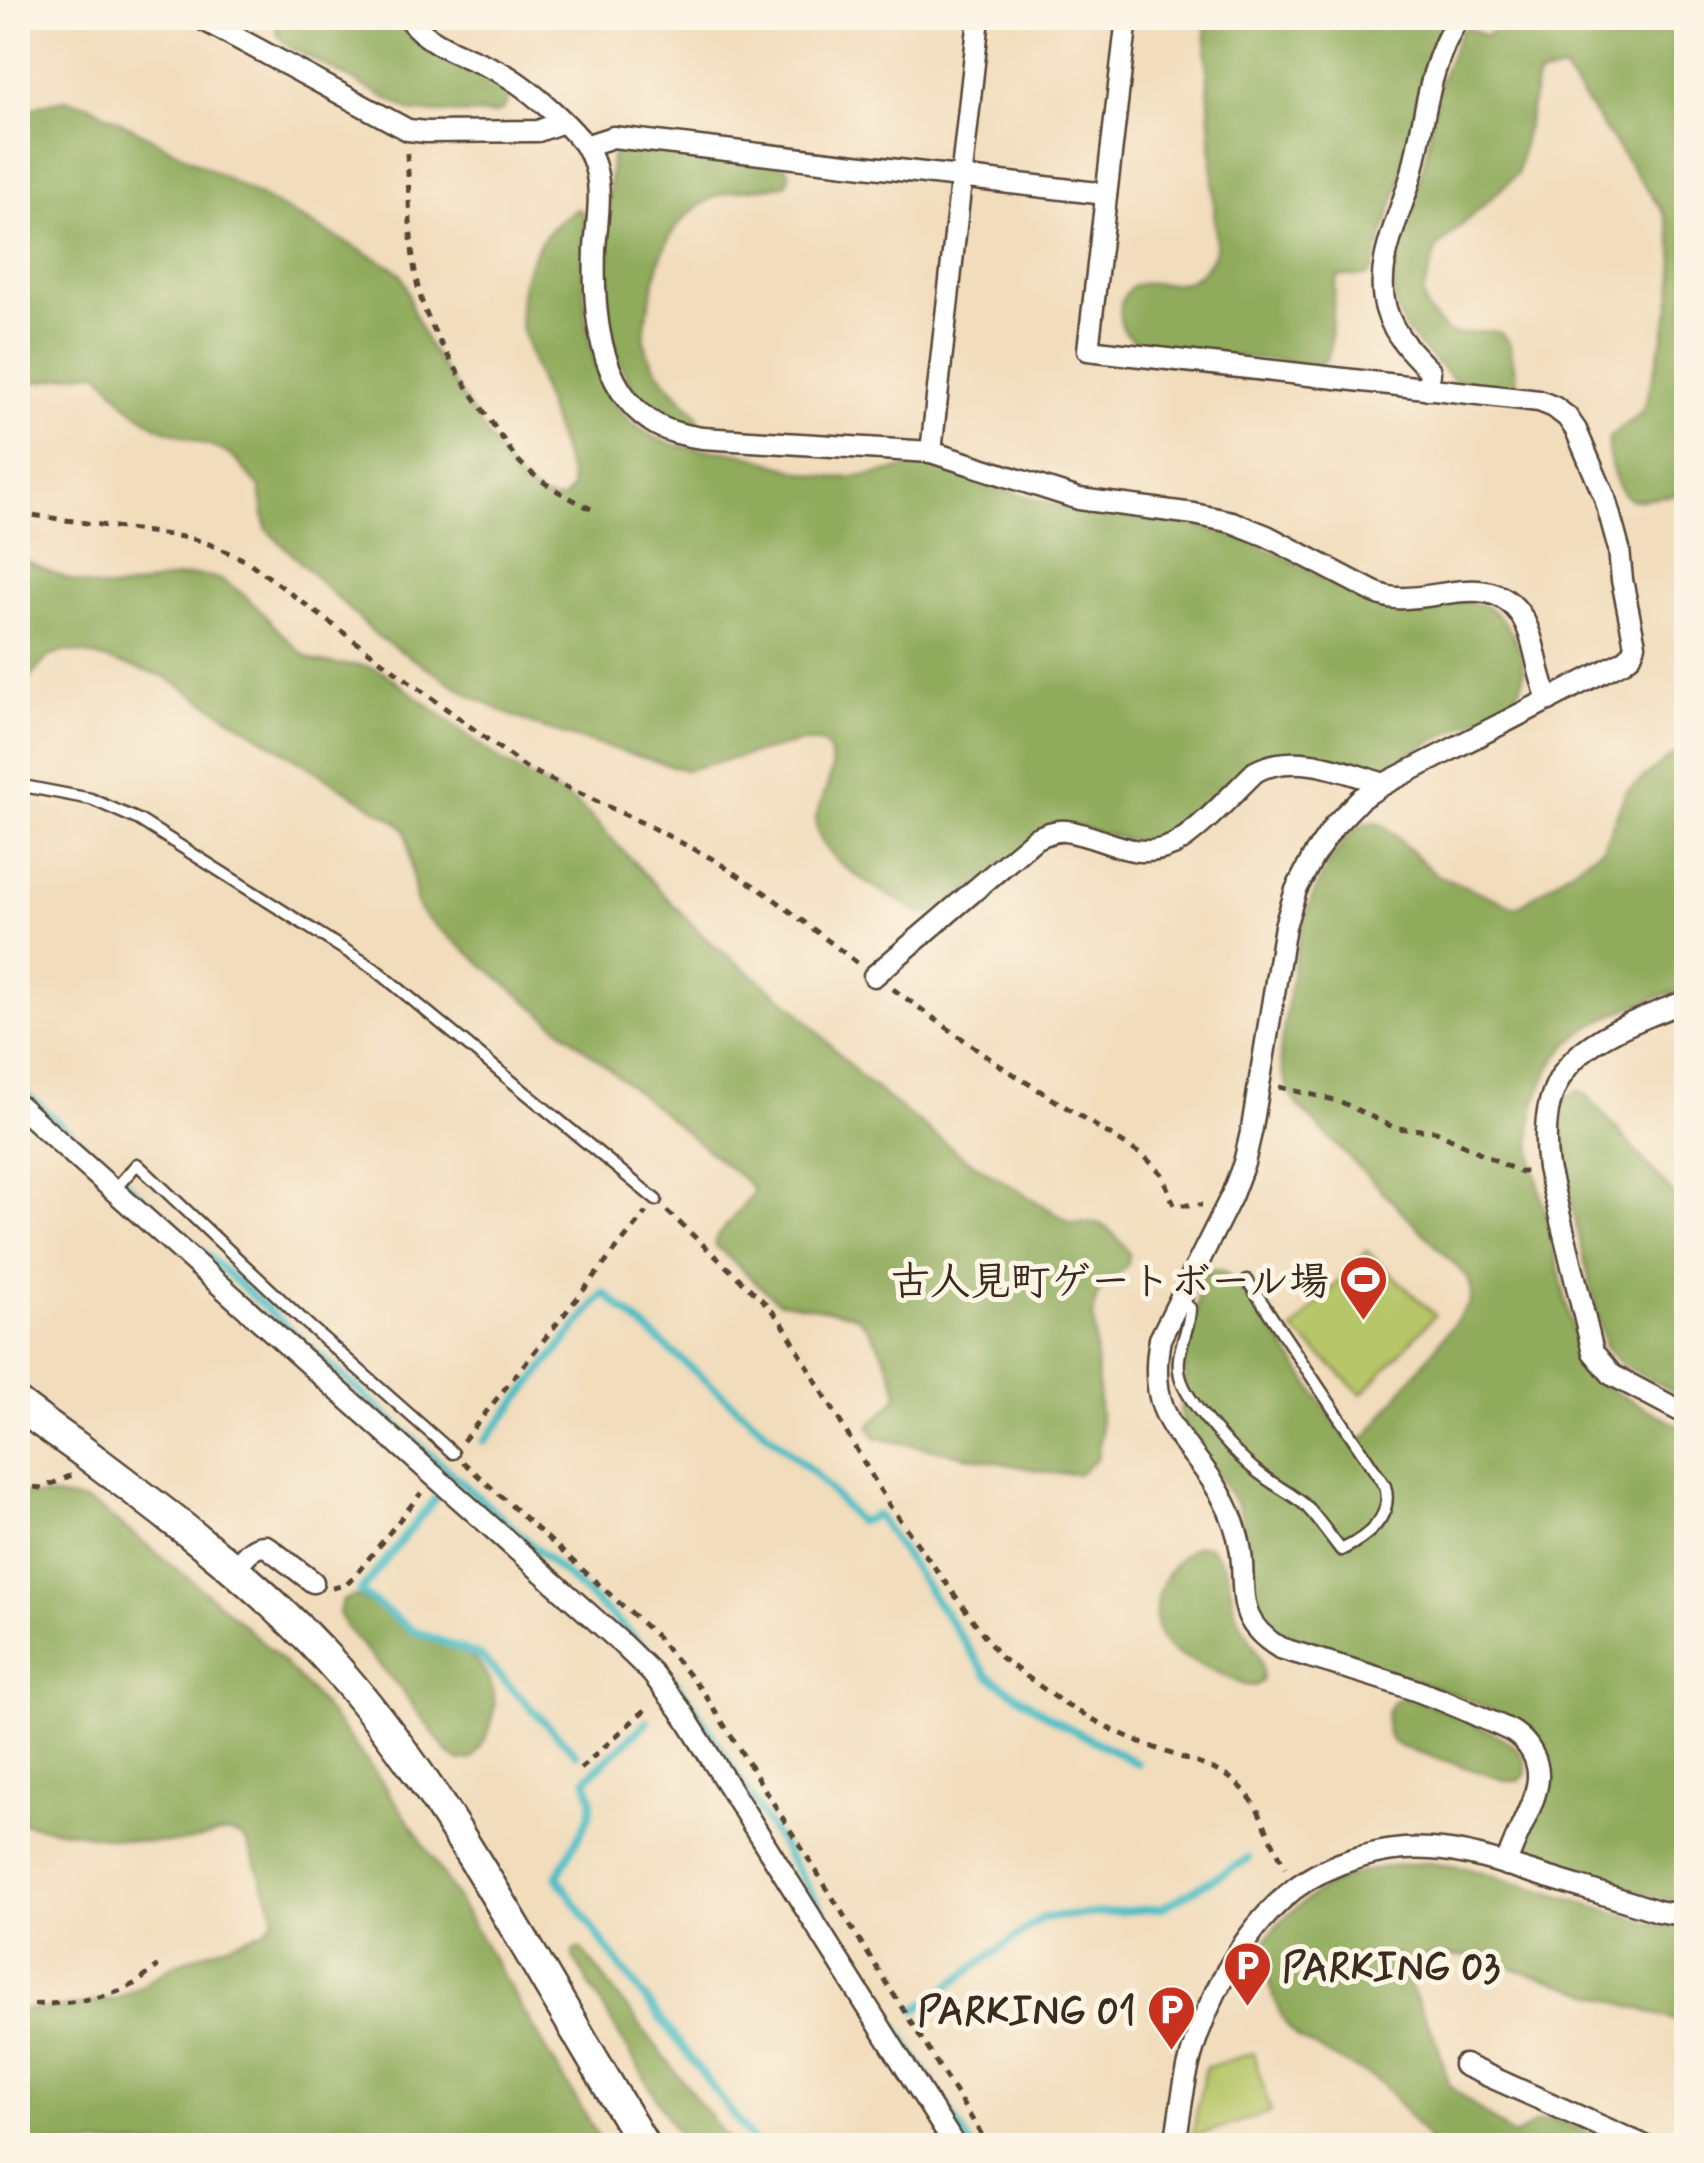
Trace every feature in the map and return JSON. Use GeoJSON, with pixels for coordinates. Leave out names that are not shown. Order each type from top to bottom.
{"type":"FeatureCollection","features":[{"type":"Feature","properties":{"kind":"street"},"geometry":{"type":"LineString","coordinates":[[200,18],[408,130],[538,131],[563,122]]}},
{"type":"Feature","properties":{"kind":"street"},"geometry":{"type":"LineString","coordinates":[[408,18],[436,44],[512,79],[563,122],[592,157],[597,174],[594,288],[599,326],[618,387],[633,408],[653,424],[676,434],[702,438],[931,452],[1079,499],[1232,522],[1392,598],[1463,590],[1498,595],[1523,619],[1549,700]]}},
{"type":"Feature","properties":{"kind":"street"},"geometry":{"type":"LineString","coordinates":[[931,452],[979,18]]}},
{"type":"Feature","properties":{"kind":"street"},"geometry":{"type":"LineString","coordinates":[[1127,18],[1088,350],[1540,401],[1567,417],[1576,430],[1605,498],[1620,548],[1635,645],[1631,654],[1360,799],[1334,826],[1313,857],[1296,890],[1285,926],[1244,1163],[1160,1339],[1156,1364],[1164,1412],[1229,1510],[1242,1560],[1244,1605],[1251,1623],[1264,1638],[1280,1648],[1446,1702],[1512,1732],[1527,1744],[1536,1761],[1538,1779],[1506,1864]]}},
{"type":"Feature","properties":{"kind":"street"},"geometry":{"type":"LineString","coordinates":[[1428,389],[1430,372],[1395,331],[1385,307],[1382,280],[1416,157],[1430,80],[1458,18]]}},
{"type":"Feature","properties":{"kind":"street"},"geometry":{"type":"LineString","coordinates":[[585,146],[612,137],[1106,194]]}},
{"type":"Feature","properties":{"kind":"street"},"geometry":{"type":"LineString","coordinates":[[874,976],[1036,838],[1051,832],[1067,831],[1126,850],[1160,850],[1191,832],[1255,772],[1281,762],[1332,768],[1384,784]]}},
{"type":"Feature","properties":{"kind":"street"},"geometry":{"type":"LineString","coordinates":[[1686,1002],[1616,1029],[1571,1062],[1556,1086],[1547,1112],[1544,1140],[1593,1352],[1612,1375],[1686,1414]]}},
{"type":"Feature","properties":{"kind":"street"},"geometry":{"type":"LineString","coordinates":[[18,1105],[116,1187],[626,1647],[666,1690],[955,2146]]}},
{"type":"Feature","properties":{"kind":"street"},"geometry":{"type":"LineString","coordinates":[[18,1404],[234,1570],[327,1658],[374,1713],[418,1772],[494,1892],[644,2146]]}},
{"type":"Feature","properties":{"kind":"street"},"geometry":{"type":"LineString","coordinates":[[234,1570],[252,1549],[266,1546],[314,1582]]}},
{"type":"Feature","properties":{"kind":"street"},"geometry":{"type":"LineString","coordinates":[[1175,2146],[1197,2036],[1215,1994],[1238,1954],[1266,1918],[1295,1889],[1328,1869],[1396,1850],[1431,1849],[1468,1854],[1686,1916]]}},
{"type":"Feature","properties":{"kind":"street"},"geometry":{"type":"LineString","coordinates":[[1464,2065],[1645,2146]]}},
{"type":"Feature","properties":{"kind":"lane"},"geometry":{"type":"LineString","coordinates":[[18,785],[91,798],[139,820],[375,970],[656,1200]]}},
{"type":"Feature","properties":{"kind":"lane"},"geometry":{"type":"LineString","coordinates":[[116,1187],[137,1164],[453,1454]]}},
{"type":"Feature","properties":{"kind":"lane"},"geometry":{"type":"LineString","coordinates":[[1179,1300],[1190,1308],[1191,1315],[1178,1358],[1184,1390],[1240,1457],[1306,1506],[1341,1550],[1356,1542],[1384,1515],[1388,1497],[1385,1486],[1247,1280]]}},
{"type":"Feature","properties":{"kind":"path"},"geometry":{"type":"LineString","coordinates":[[1482,28],[1495,18]]}},
{"type":"Feature","properties":{"kind":"path"},"geometry":{"type":"LineString","coordinates":[[408,130],[406,152],[415,272],[423,306],[437,337],[528,472],[590,510]]}},
{"type":"Feature","properties":{"kind":"path"},"geometry":{"type":"LineString","coordinates":[[18,513],[170,534],[210,544],[246,561],[526,768],[721,864],[998,1065],[1126,1143],[1162,1174],[1174,1205],[1207,1205],[1223,1212]]}},
{"type":"Feature","properties":{"kind":"path"},"geometry":{"type":"LineString","coordinates":[[1259,1083],[1339,1101],[1395,1128],[1436,1131],[1520,1172],[1534,1171]]}},
{"type":"Feature","properties":{"kind":"path"},"geometry":{"type":"LineString","coordinates":[[453,1454],[656,1200],[781,1321],[889,1506],[1000,1658],[1066,1704],[1113,1730],[1229,1777],[1256,1806],[1295,1889]]}},
{"type":"Feature","properties":{"kind":"path"},"geometry":{"type":"LineString","coordinates":[[314,1582],[324,1588],[346,1585],[435,1476]]}},
{"type":"Feature","properties":{"kind":"path"},"geometry":{"type":"LineString","coordinates":[[18,1486],[42,1488]]}},
{"type":"Feature","properties":{"kind":"path"},"geometry":{"type":"LineString","coordinates":[[580,1769],[666,1690]]}},
{"type":"Feature","properties":{"kind":"path"},"geometry":{"type":"LineString","coordinates":[[18,2004],[114,1994],[158,1966]]}},
{"type":"Feature","properties":{"kind":"green space"},"geometry":{"type":"Polygon","coordinates":[[[276,18],[396,18],[413,40],[432,52],[496,81],[504,88],[508,100],[503,110],[493,114],[413,112],[288,46],[278,34],[276,18]]]}},
{"type":"Feature","properties":{"kind":"green space"},"geometry":{"type":"Polygon","coordinates":[[[1205,18],[1446,18],[1425,69],[1402,172],[1372,270],[1367,276],[1339,276],[1335,283],[1330,349],[1319,365],[1149,347],[1133,339],[1122,327],[1120,315],[1128,290],[1146,283],[1188,281],[1207,266],[1215,251],[1205,18]]]}},
{"type":"Feature","properties":{"kind":"green space"},"geometry":{"type":"Polygon","coordinates":[[[1513,18],[1686,18],[1686,494],[1632,500],[1613,472],[1609,437],[1641,413],[1646,403],[1670,307],[1674,258],[1663,212],[1563,70],[1537,79],[1517,174],[1436,249],[1423,294],[1426,309],[1447,332],[1500,333],[1510,345],[1517,382],[1505,388],[1454,380],[1403,326],[1395,304],[1392,281],[1397,256],[1425,159],[1439,83],[1460,32],[1465,28],[1485,36],[1513,18]]]}},
{"type":"Feature","properties":{"kind":"green space"},"geometry":{"type":"Polygon","coordinates":[[[64,100],[87,104],[394,268],[406,285],[427,343],[505,463],[540,496],[564,499],[572,488],[521,327],[521,293],[540,244],[550,230],[577,209],[585,219],[584,284],[592,350],[602,381],[617,407],[640,429],[671,444],[744,454],[816,475],[854,477],[927,465],[1061,507],[1213,530],[1260,546],[1389,610],[1456,602],[1481,605],[1500,617],[1513,635],[1523,667],[1521,686],[1500,707],[1383,767],[1372,770],[1281,754],[1173,836],[1143,844],[1068,824],[934,913],[917,911],[855,874],[827,849],[816,820],[832,766],[827,747],[819,742],[801,742],[685,770],[545,729],[508,714],[473,697],[377,636],[266,528],[260,488],[235,459],[157,427],[126,404],[99,372],[18,382],[18,117],[40,105],[64,100]]]}},
{"type":"Feature","properties":{"kind":"green space"},"geometry":{"type":"Polygon","coordinates":[[[620,148],[781,164],[790,175],[787,184],[729,192],[696,208],[675,230],[662,255],[646,317],[646,347],[660,374],[697,415],[697,423],[675,421],[654,410],[633,388],[619,360],[611,328],[606,258],[611,160],[620,148]]]}},
{"type":"Feature","properties":{"kind":"green space"},"geometry":{"type":"Polygon","coordinates":[[[18,558],[100,588],[124,588],[187,576],[211,577],[243,594],[308,657],[385,673],[503,762],[576,803],[706,939],[794,1007],[863,1079],[962,1156],[1070,1222],[1096,1223],[1110,1231],[1129,1254],[1128,1264],[1101,1289],[1093,1312],[1101,1432],[1097,1459],[1078,1474],[1052,1473],[876,1438],[869,1427],[898,1392],[874,1337],[851,1314],[777,1301],[718,1248],[716,1238],[752,1195],[750,1185],[425,917],[416,900],[404,828],[164,676],[66,651],[48,657],[18,691],[18,558]]]}},
{"type":"Feature","properties":{"kind":"green space"},"geometry":{"type":"Polygon","coordinates":[[[1686,744],[1686,987],[1609,1017],[1573,1040],[1545,1078],[1534,1108],[1531,1139],[1580,1359],[1604,1386],[1686,1430],[1686,1902],[1543,1862],[1532,1850],[1529,1837],[1548,1773],[1545,1755],[1524,1728],[1438,1688],[1284,1639],[1270,1630],[1253,1603],[1247,1533],[1238,1506],[1184,1428],[1180,1412],[1184,1359],[1196,1316],[1200,1279],[1214,1269],[1242,1285],[1344,1435],[1352,1441],[1368,1435],[1469,1304],[1471,1290],[1467,1277],[1299,1107],[1283,1074],[1280,1052],[1298,944],[1314,894],[1345,839],[1365,824],[1385,826],[1435,874],[1515,907],[1603,847],[1626,792],[1686,744]]]}},
{"type":"Feature","properties":{"kind":"green space"},"geometry":{"type":"Polygon","coordinates":[[[1579,1091],[1586,1094],[1686,1209],[1686,1398],[1621,1364],[1605,1346],[1559,1146],[1564,1103],[1579,1091]]]}},
{"type":"Feature","properties":{"kind":"green space","name":"古人見町ゲートボール場"},"geometry":{"type":"Polygon","coordinates":[[[1367,1251],[1435,1315],[1362,1394],[1293,1330],[1367,1251]]]}},
{"type":"Feature","properties":{"kind":"green space"},"geometry":{"type":"Polygon","coordinates":[[[18,1494],[69,1498],[99,1508],[229,1612],[301,1681],[354,1744],[423,1844],[603,2145],[18,2145],[18,2010],[116,1999],[173,1965],[262,1931],[273,1919],[273,1909],[248,1844],[235,1834],[183,1842],[144,1842],[18,1822],[18,1494]]]}},
{"type":"Feature","properties":{"kind":"green space"},"geometry":{"type":"Polygon","coordinates":[[[1196,1546],[1207,1546],[1226,1569],[1238,1618],[1261,1662],[1262,1681],[1255,1686],[1244,1685],[1173,1652],[1157,1626],[1156,1611],[1165,1580],[1173,1566],[1196,1546]]]}},
{"type":"Feature","properties":{"kind":"green space"},"geometry":{"type":"Polygon","coordinates":[[[354,1596],[412,1633],[463,1653],[481,1667],[493,1690],[494,1711],[484,1741],[472,1759],[459,1761],[449,1754],[402,1691],[345,1626],[339,1613],[342,1601],[354,1596]]]}},
{"type":"Feature","properties":{"kind":"green space"},"geometry":{"type":"Polygon","coordinates":[[[1398,1698],[1442,1710],[1498,1736],[1522,1755],[1526,1774],[1519,1781],[1508,1781],[1397,1745],[1386,1722],[1389,1708],[1398,1698]]]}},
{"type":"Feature","properties":{"kind":"green space"},"geometry":{"type":"Polygon","coordinates":[[[1430,1863],[1465,1868],[1686,1930],[1686,2024],[1475,1956],[1424,1956],[1405,1975],[1437,2042],[1449,2084],[1456,2091],[1513,2136],[1548,2119],[1576,2127],[1608,2145],[1433,2145],[1382,2083],[1298,2038],[1287,2026],[1277,2006],[1263,1953],[1275,1928],[1315,1894],[1350,1876],[1430,1863]]]}},
{"type":"Feature","properties":{"kind":"green space"},"geometry":{"type":"Polygon","coordinates":[[[581,1949],[732,2145],[684,2145],[574,1958],[575,1950],[581,1949]]]}},
{"type":"Feature","properties":{"kind":"green space"},"geometry":{"type":"Polygon","coordinates":[[[1253,2053],[1271,2112],[1192,2137],[1205,2068],[1253,2053]]]}},
{"type":"Feature","properties":{"kind":"waterway"},"geometry":{"type":"LineString","coordinates":[[18,1087],[661,1663],[691,1702],[971,2146]]}},
{"type":"Feature","properties":{"kind":"waterway"},"geometry":{"type":"LineString","coordinates":[[484,1442],[604,1293],[815,1474],[859,1522],[877,1515],[987,1675],[1056,1721],[1137,1763]]}},
{"type":"Feature","properties":{"kind":"waterway"},"geometry":{"type":"LineString","coordinates":[[438,1495],[360,1592],[414,1631],[480,1656],[576,1754]]}},
{"type":"Feature","properties":{"kind":"waterway"},"geometry":{"type":"LineString","coordinates":[[647,1722],[586,1779],[592,1799],[589,1817],[557,1877],[757,2146]]}},
{"type":"Feature","properties":{"kind":"waterway"},"geometry":{"type":"LineString","coordinates":[[916,2010],[1042,1918],[1162,1908],[1248,1859]]}},
{"type":"Feature","properties":{"kind":"place","name":"古人見町ゲートボール場"},"geometry":{"type":"Point","coordinates":[1364,1322]}},
{"type":"Feature","properties":{"kind":"place","name":"PARKING 03"},"geometry":{"type":"Point","coordinates":[1247,2008]}},
{"type":"Feature","properties":{"kind":"place","name":"PARKING 01"},"geometry":{"type":"Point","coordinates":[1171,2052]}}]}
